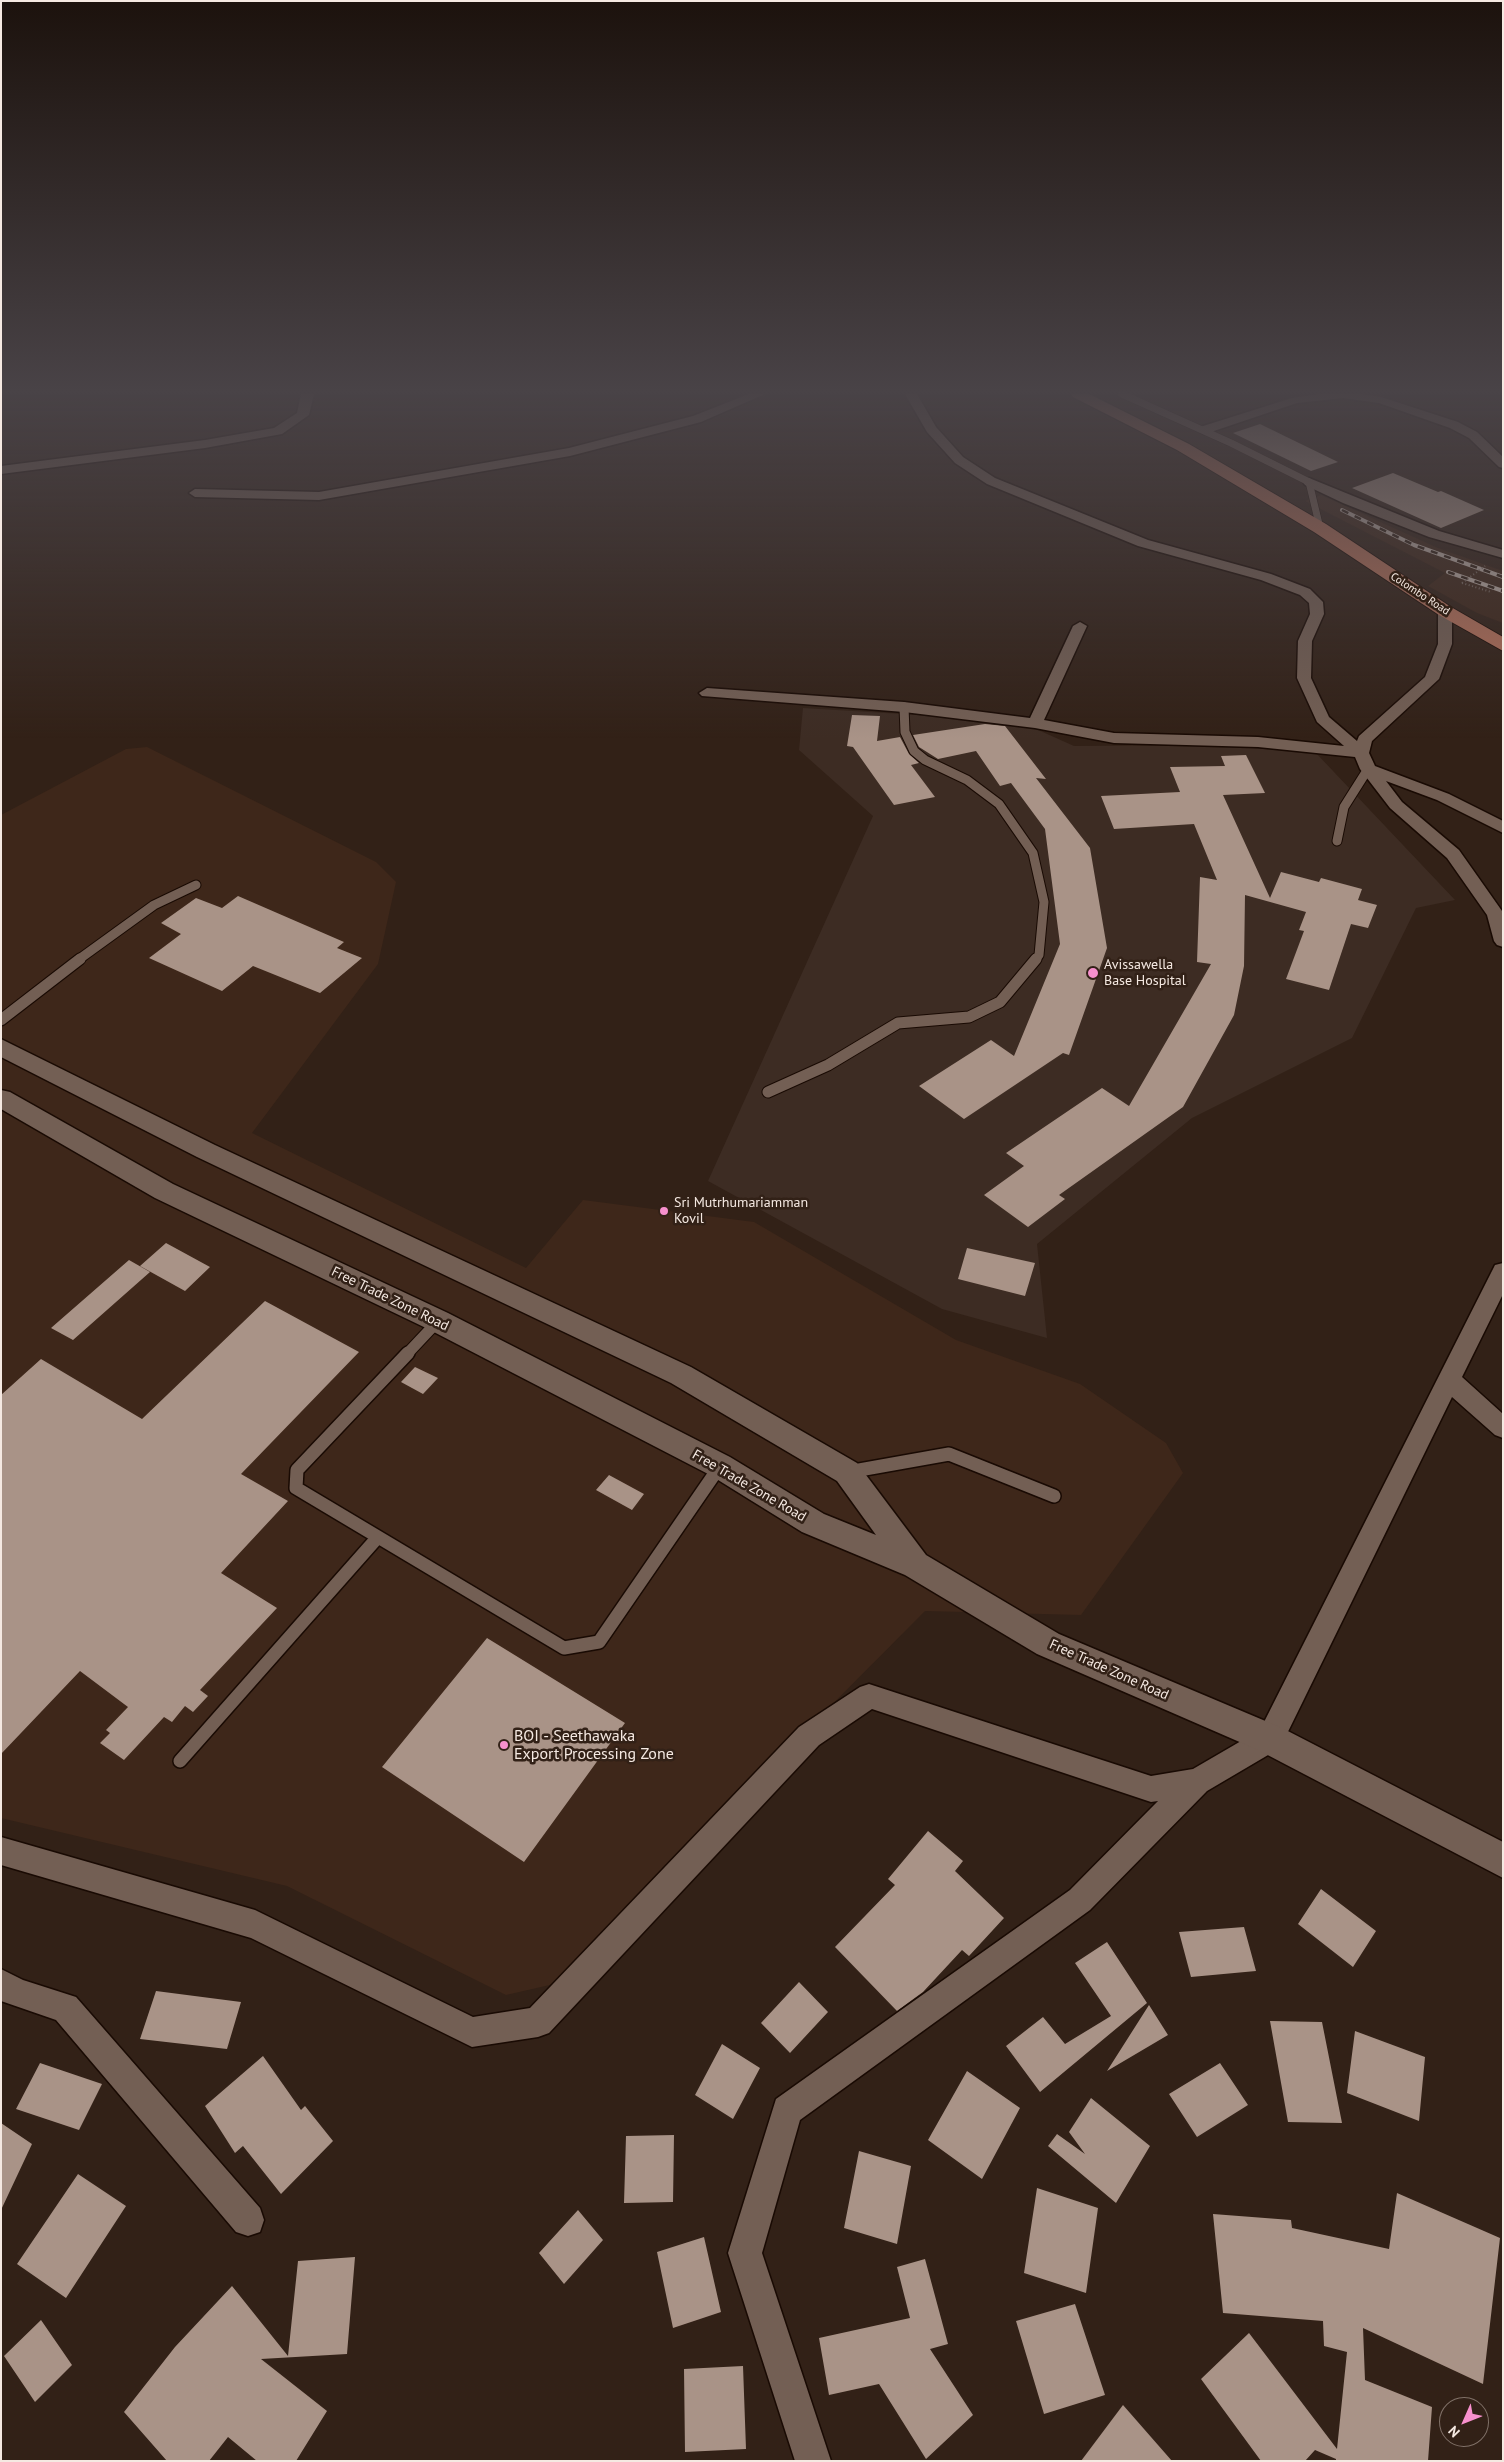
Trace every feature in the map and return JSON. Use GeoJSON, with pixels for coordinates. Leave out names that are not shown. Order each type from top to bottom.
{"type":"FeatureCollection","features":[{"type":"Feature","properties":{"kind":"highway","name":"Colombo Road"},"geometry":{"type":"LineString","coordinates":[[1288,509],[1320,528],[1445,611],[1503,645]]}},
{"type":"Feature","properties":{"kind":"street"},"geometry":{"type":"LineString","coordinates":[[1059,509],[1143,543],[1266,577],[1305,592],[1316,602],[1317,614],[1305,641],[1304,678],[1322,719],[1361,753],[1368,769],[1396,805],[1453,854],[1496,915],[1503,941]]}},
{"type":"Feature","properties":{"kind":"street"},"geometry":{"type":"LineString","coordinates":[[1370,509],[1434,534],[1503,554]]}},
{"type":"Feature","properties":{"kind":"street"},"geometry":{"type":"LineString","coordinates":[[1361,753],[1365,739],[1432,679],[1445,644],[1445,611]]}},
{"type":"Feature","properties":{"kind":"street"},"geometry":{"type":"LineString","coordinates":[[1035,723],[1080,626]]}},
{"type":"Feature","properties":{"kind":"street"},"geometry":{"type":"LineString","coordinates":[[706,693],[904,707],[1035,723],[1114,738],[1258,742],[1361,753]]}},
{"type":"Feature","properties":{"kind":"street"},"geometry":{"type":"LineString","coordinates":[[1368,769],[1443,796],[1503,828]]}},
{"type":"Feature","properties":{"kind":"street"},"geometry":{"type":"LineString","coordinates":[[1,1046],[206,1151],[681,1375],[847,1472],[916,1565]]}},
{"type":"Feature","properties":{"kind":"street","name":"Free Trade Zone Road"},"geometry":{"type":"LineString","coordinates":[[1,1098],[164,1191],[438,1321],[720,1466],[813,1523],[916,1565],[1048,1644],[1270,1739],[1503,1861]]}},
{"type":"Feature","properties":{"kind":"street"},"geometry":{"type":"LineString","coordinates":[[813,2461],[745,2253],[787,2110],[1080,1900],[1196,1782],[1270,1739],[1503,1272]]}},
{"type":"Feature","properties":{"kind":"street"},"geometry":{"type":"LineString","coordinates":[[1449,1380],[1503,1428]]}},
{"type":"Feature","properties":{"kind":"street"},"geometry":{"type":"LineString","coordinates":[[1,1851],[255,1926],[472,2032],[538,2022],[809,1736],[869,1696],[1151,1788],[1196,1782]]}},
{"type":"Feature","properties":{"kind":"street"},"geometry":{"type":"LineString","coordinates":[[1,1984],[16,1994],[65,2008],[248,2220]]}},
{"type":"Feature","properties":{"kind":"lane"},"geometry":{"type":"LineString","coordinates":[[1316,509],[1320,528]]}},
{"type":"Feature","properties":{"kind":"lane"},"geometry":{"type":"LineString","coordinates":[[768,1092],[828,1065],[898,1023],[969,1017],[1000,1002],[1039,955],[1044,902],[1033,853],[999,804],[967,780],[925,760],[914,751],[904,732],[904,707]]}},
{"type":"Feature","properties":{"kind":"lane"},"geometry":{"type":"LineString","coordinates":[[1337,841],[1344,806],[1368,769]]}},
{"type":"Feature","properties":{"kind":"lane"},"geometry":{"type":"LineString","coordinates":[[1,1020],[154,904],[196,885]]}},
{"type":"Feature","properties":{"kind":"lane"},"geometry":{"type":"LineString","coordinates":[[438,1321],[297,1470],[296,1488],[564,1648],[599,1642],[720,1466]]}},
{"type":"Feature","properties":{"kind":"lane"},"geometry":{"type":"LineString","coordinates":[[847,1472],[949,1454],[1054,1496]]}},
{"type":"Feature","properties":{"kind":"lane"},"geometry":{"type":"LineString","coordinates":[[180,1761],[378,1537]]}},
{"type":"Feature","properties":{"kind":"path"},"geometry":{"type":"LineString","coordinates":[[1485,566],[1462,583],[1491,592]]}},
{"type":"Feature","properties":{"kind":"shaded area"},"geometry":{"type":"Polygon","coordinates":[[[1320,509],[1352,509],[1438,548],[1503,571],[1503,623],[1477,613],[1428,586],[1445,573],[1320,509]]]}},
{"type":"Feature","properties":{"kind":"shaded area","name":"Avissawella Base Hospital"},"geometry":{"type":"Polygon","coordinates":[[[803,708],[1002,720],[1027,725],[1074,746],[1215,745],[1316,753],[1455,900],[1416,908],[1352,1038],[1192,1118],[1037,1244],[1047,1338],[942,1309],[708,1181],[873,816],[799,750],[803,708]]]}},
{"type":"Feature","properties":{"kind":"shaded area"},"geometry":{"type":"Polygon","coordinates":[[[147,747],[376,862],[396,882],[378,964],[252,1133],[526,1268],[583,1200],[754,1222],[956,1340],[1080,1384],[1166,1443],[1183,1473],[1081,1615],[925,1611],[554,1984],[506,1995],[287,1886],[1,1818],[1,815],[126,749],[147,747]]]}},
{"type":"Feature","properties":{"kind":"building"},"geometry":{"type":"Polygon","coordinates":[[[1398,509],[1484,510],[1441,528],[1398,509]]]}},
{"type":"Feature","properties":{"kind":"building"},"geometry":{"type":"Polygon","coordinates":[[[852,715],[880,716],[877,741],[900,737],[909,754],[919,763],[911,765],[935,797],[894,805],[853,747],[847,746],[852,715]]]}},
{"type":"Feature","properties":{"kind":"building"},"geometry":{"type":"Polygon","coordinates":[[[985,724],[1005,726],[1046,779],[1036,778],[1090,848],[1107,948],[1069,1055],[1063,1053],[964,1119],[919,1086],[991,1040],[1014,1056],[1060,944],[1045,829],[1011,783],[1000,786],[976,751],[938,759],[919,747],[913,735],[985,724]]]}},
{"type":"Feature","properties":{"kind":"building"},"geometry":{"type":"Polygon","coordinates":[[[1246,755],[1265,793],[1223,795],[1270,898],[1281,872],[1319,882],[1321,878],[1362,889],[1358,900],[1377,905],[1368,928],[1351,924],[1329,990],[1286,979],[1304,931],[1299,930],[1306,912],[1245,895],[1244,966],[1234,1015],[1183,1107],[1059,1195],[1065,1199],[1028,1227],[984,1195],[1024,1166],[1006,1153],[1102,1088],[1129,1106],[1211,964],[1197,962],[1200,877],[1217,880],[1194,824],[1114,829],[1101,796],[1180,792],[1170,767],[1225,766],[1221,756],[1246,755]]]}},
{"type":"Feature","properties":{"kind":"building"},"geometry":{"type":"Polygon","coordinates":[[[238,896],[344,942],[337,948],[362,958],[320,993],[253,966],[222,991],[149,958],[181,934],[161,923],[196,898],[222,908],[238,896]]]}},
{"type":"Feature","properties":{"kind":"building"},"geometry":{"type":"Polygon","coordinates":[[[166,1243],[210,1267],[185,1291],[140,1266],[166,1243]]]}},
{"type":"Feature","properties":{"kind":"building"},"geometry":{"type":"Polygon","coordinates":[[[967,1248],[1035,1263],[1025,1296],[958,1279],[967,1248]]]}},
{"type":"Feature","properties":{"kind":"building"},"geometry":{"type":"Polygon","coordinates":[[[129,1260],[150,1272],[73,1340],[51,1328],[129,1260]]]}},
{"type":"Feature","properties":{"kind":"building"},"geometry":{"type":"Polygon","coordinates":[[[265,1301],[359,1352],[241,1474],[288,1501],[221,1573],[277,1608],[200,1690],[208,1696],[193,1712],[185,1706],[172,1722],[164,1717],[124,1760],[100,1743],[110,1733],[106,1730],[128,1707],[80,1671],[1,1754],[1,1395],[41,1359],[142,1419],[265,1301]]]}},
{"type":"Feature","properties":{"kind":"building"},"geometry":{"type":"Polygon","coordinates":[[[415,1367],[438,1378],[423,1394],[401,1382],[415,1367]]]}},
{"type":"Feature","properties":{"kind":"building"},"geometry":{"type":"Polygon","coordinates":[[[609,1475],[644,1494],[632,1510],[596,1490],[609,1475]]]}},
{"type":"Feature","properties":{"kind":"building","name":"BOI - Seethawaka Export Processing Zone"},"geometry":{"type":"Polygon","coordinates":[[[487,1638],[625,1723],[524,1862],[382,1767],[487,1638]]]}},
{"type":"Feature","properties":{"kind":"building"},"geometry":{"type":"Polygon","coordinates":[[[928,1831],[963,1861],[955,1871],[1004,1918],[969,1956],[962,1950],[923,1992],[897,2011],[835,1947],[895,1885],[888,1879],[928,1831]]]}},
{"type":"Feature","properties":{"kind":"building"},"geometry":{"type":"Polygon","coordinates":[[[1321,1889],[1376,1931],[1353,1967],[1298,1924],[1321,1889]]]}},
{"type":"Feature","properties":{"kind":"building"},"geometry":{"type":"Polygon","coordinates":[[[1244,1927],[1256,1971],[1191,1977],[1179,1932],[1244,1927]]]}},
{"type":"Feature","properties":{"kind":"building"},"geometry":{"type":"Polygon","coordinates":[[[1107,1942],[1147,2003],[1040,2092],[1006,2046],[1043,2017],[1065,2044],[1111,2016],[1075,1963],[1107,1942]]]}},
{"type":"Feature","properties":{"kind":"building"},"geometry":{"type":"Polygon","coordinates":[[[799,1982],[828,2012],[790,2053],[761,2023],[799,1982]]]}},
{"type":"Feature","properties":{"kind":"building"},"geometry":{"type":"Polygon","coordinates":[[[156,1991],[241,2002],[227,2049],[140,2039],[156,1991]]]}},
{"type":"Feature","properties":{"kind":"building"},"geometry":{"type":"Polygon","coordinates":[[[1149,2005],[1168,2035],[1107,2071],[1149,2005]]]}},
{"type":"Feature","properties":{"kind":"building"},"geometry":{"type":"Polygon","coordinates":[[[1270,2021],[1322,2022],[1342,2123],[1288,2122],[1270,2021]]]}},
{"type":"Feature","properties":{"kind":"building"},"geometry":{"type":"Polygon","coordinates":[[[1355,2031],[1425,2057],[1419,2121],[1347,2093],[1355,2031]]]}},
{"type":"Feature","properties":{"kind":"building"},"geometry":{"type":"Polygon","coordinates":[[[722,2044],[760,2068],[733,2119],[695,2095],[722,2044]]]}},
{"type":"Feature","properties":{"kind":"building"},"geometry":{"type":"Polygon","coordinates":[[[263,2056],[301,2110],[305,2106],[333,2141],[281,2194],[243,2146],[235,2153],[205,2106],[263,2056]]]}},
{"type":"Feature","properties":{"kind":"building"},"geometry":{"type":"Polygon","coordinates":[[[40,2063],[102,2084],[79,2130],[16,2109],[40,2063]]]}},
{"type":"Feature","properties":{"kind":"building"},"geometry":{"type":"Polygon","coordinates":[[[1220,2063],[1248,2105],[1197,2137],[1169,2094],[1220,2063]]]}},
{"type":"Feature","properties":{"kind":"building"},"geometry":{"type":"Polygon","coordinates":[[[967,2071],[1020,2108],[982,2179],[928,2140],[967,2071]]]}},
{"type":"Feature","properties":{"kind":"building"},"geometry":{"type":"Polygon","coordinates":[[[1091,2098],[1150,2146],[1116,2203],[1048,2146],[1057,2134],[1085,2154],[1069,2132],[1091,2098]]]}},
{"type":"Feature","properties":{"kind":"building"},"geometry":{"type":"Polygon","coordinates":[[[1,2123],[32,2144],[1,2210],[1,2123]]]}},
{"type":"Feature","properties":{"kind":"building"},"geometry":{"type":"Polygon","coordinates":[[[674,2135],[673,2202],[624,2203],[626,2136],[674,2135]]]}},
{"type":"Feature","properties":{"kind":"building"},"geometry":{"type":"Polygon","coordinates":[[[859,2151],[911,2166],[897,2244],[844,2228],[859,2151]]]}},
{"type":"Feature","properties":{"kind":"building"},"geometry":{"type":"Polygon","coordinates":[[[78,2174],[126,2206],[66,2298],[17,2264],[78,2174]]]}},
{"type":"Feature","properties":{"kind":"building"},"geometry":{"type":"Polygon","coordinates":[[[1037,2188],[1098,2208],[1086,2293],[1024,2273],[1037,2188]]]}},
{"type":"Feature","properties":{"kind":"building"},"geometry":{"type":"Polygon","coordinates":[[[1397,2193],[1500,2238],[1483,2384],[1363,2328],[1365,2380],[1432,2407],[1428,2461],[1336,2461],[1336,2459],[1315,2450],[1305,2461],[1261,2461],[1201,2379],[1249,2333],[1337,2449],[1347,2352],[1324,2346],[1323,2321],[1223,2313],[1213,2214],[1291,2220],[1292,2228],[1389,2249],[1397,2193]]]}},
{"type":"Feature","properties":{"kind":"building"},"geometry":{"type":"Polygon","coordinates":[[[578,2210],[603,2240],[564,2284],[539,2253],[578,2210]]]}},
{"type":"Feature","properties":{"kind":"building"},"geometry":{"type":"Polygon","coordinates":[[[704,2237],[721,2312],[673,2328],[657,2252],[704,2237]]]}},
{"type":"Feature","properties":{"kind":"building"},"geometry":{"type":"Polygon","coordinates":[[[355,2257],[347,2354],[261,2359],[327,2411],[296,2461],[257,2461],[228,2437],[209,2461],[167,2461],[124,2412],[175,2347],[232,2286],[288,2356],[298,2261],[355,2257]]]}},
{"type":"Feature","properties":{"kind":"building"},"geometry":{"type":"Polygon","coordinates":[[[925,2259],[948,2344],[930,2349],[973,2415],[926,2459],[879,2384],[829,2395],[819,2338],[910,2318],[897,2267],[925,2259]]]}},
{"type":"Feature","properties":{"kind":"building"},"geometry":{"type":"Polygon","coordinates":[[[1075,2304],[1105,2395],[1044,2414],[1016,2321],[1075,2304]]]}},
{"type":"Feature","properties":{"kind":"building"},"geometry":{"type":"Polygon","coordinates":[[[41,2320],[72,2365],[35,2402],[4,2356],[41,2320]]]}},
{"type":"Feature","properties":{"kind":"building"},"geometry":{"type":"Polygon","coordinates":[[[743,2366],[746,2449],[685,2452],[684,2369],[743,2366]]]}},
{"type":"Feature","properties":{"kind":"building"},"geometry":{"type":"Polygon","coordinates":[[[1123,2405],[1172,2461],[1081,2461],[1123,2405]]]}},
{"type":"Feature","properties":{"kind":"railway"},"geometry":{"type":"LineString","coordinates":[[1342,510],[1414,545],[1503,577]]}},
{"type":"Feature","properties":{"kind":"railway"},"geometry":{"type":"LineString","coordinates":[[1448,572],[1503,591]]}},
{"type":"Feature","properties":{"kind":"place","name":"Avissawella Base Hospital"},"geometry":{"type":"Point","coordinates":[1093,973]}},
{"type":"Feature","properties":{"kind":"place","name":"Sri Mutrhumariamman Kovil"},"geometry":{"type":"Point","coordinates":[664,1211]}},
{"type":"Feature","properties":{"kind":"place","name":"BOI - Seethawaka Export Processing Zone"},"geometry":{"type":"Point","coordinates":[504,1745]}}]}
